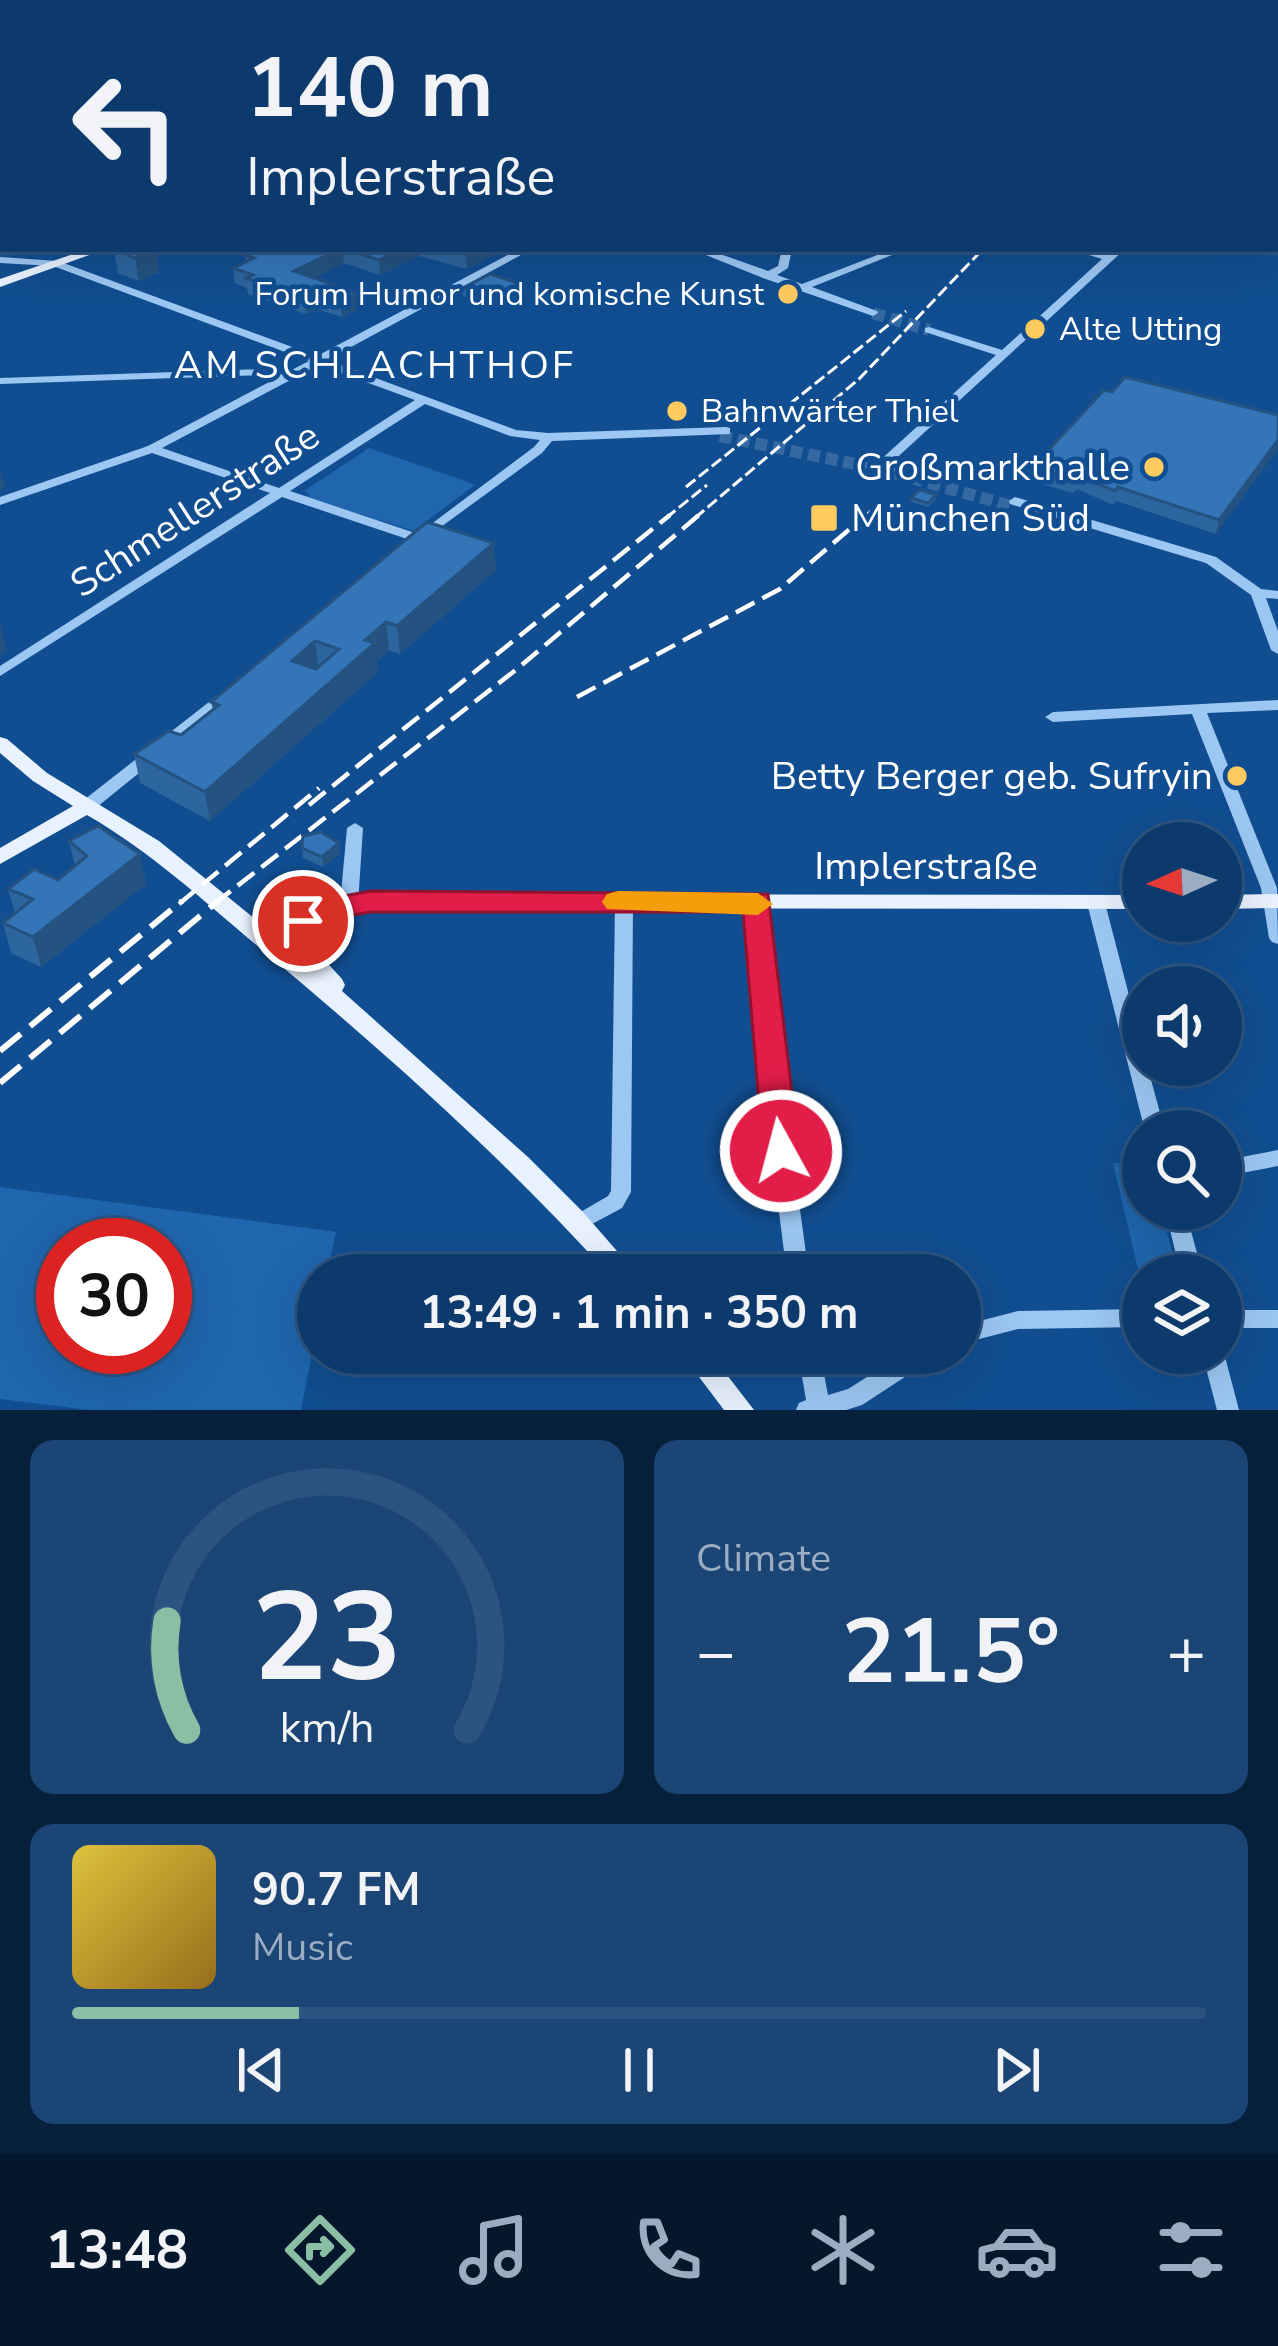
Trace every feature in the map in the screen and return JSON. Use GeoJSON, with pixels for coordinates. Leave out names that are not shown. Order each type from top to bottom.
{"type":"FeatureCollection","features":[{"type":"Feature","properties":{"kind":"main road"},"geometry":{"type":"LineString","coordinates":[[0,283],[90,252]]}},
{"type":"Feature","properties":{"kind":"main road"},"geometry":{"type":"LineString","coordinates":[[0,743],[86,807],[282,934],[370,1024],[517,1157],[606,1254]]}},
{"type":"Feature","properties":{"kind":"main road"},"geometry":{"type":"LineString","coordinates":[[0,857],[86,807]]}},
{"type":"Feature","properties":{"kind":"main road","name":"Implerstraße"},"geometry":{"type":"LineString","coordinates":[[282,934],[349,904],[1122,902]]}},
{"type":"Feature","properties":{"kind":"main road"},"geometry":{"type":"LineString","coordinates":[[1242,902],[1274,902]]}},
{"type":"Feature","properties":{"kind":"main road"},"geometry":{"type":"LineString","coordinates":[[711,1374],[741,1410]]}},
{"type":"Feature","properties":{"kind":"street"},"geometry":{"type":"LineString","coordinates":[[0,500],[152,449],[521,252]]}},
{"type":"Feature","properties":{"kind":"street"},"geometry":{"type":"LineString","coordinates":[[703,252],[873,314]]}},
{"type":"Feature","properties":{"kind":"street"},"geometry":{"type":"LineString","coordinates":[[767,276],[783,268],[786,252]]}},
{"type":"Feature","properties":{"kind":"street"},"geometry":{"type":"LineString","coordinates":[[800,288],[894,252]]}},
{"type":"Feature","properties":{"kind":"street"},"geometry":{"type":"LineString","coordinates":[[1086,252],[1109,258]]}},
{"type":"Feature","properties":{"kind":"street"},"geometry":{"type":"LineString","coordinates":[[863,463],[891,470],[1001,353],[1116,252]]}},
{"type":"Feature","properties":{"kind":"street"},"geometry":{"type":"LineString","coordinates":[[0,260],[27,254],[54,263],[514,433],[548,437],[723,433]]}},
{"type":"Feature","properties":{"kind":"street"},"geometry":{"type":"LineString","coordinates":[[928,330],[1001,353]]}},
{"type":"Feature","properties":{"kind":"street"},"geometry":{"type":"LineString","coordinates":[[0,381],[257,372],[285,377]]}},
{"type":"Feature","properties":{"kind":"street","name":"Schmellerstraße"},"geometry":{"type":"LineString","coordinates":[[0,673],[424,400]]}},
{"type":"Feature","properties":{"kind":"street"},"geometry":{"type":"LineString","coordinates":[[400,555],[536,453],[548,437]]}},
{"type":"Feature","properties":{"kind":"street"},"geometry":{"type":"LineString","coordinates":[[152,449],[419,539]]}},
{"type":"Feature","properties":{"kind":"street"},"geometry":{"type":"LineString","coordinates":[[1013,503],[1211,560],[1257,593],[1278,596]]}},
{"type":"Feature","properties":{"kind":"street"},"geometry":{"type":"LineString","coordinates":[[1257,593],[1278,650]]}},
{"type":"Feature","properties":{"kind":"street"},"geometry":{"type":"LineString","coordinates":[[86,807],[248,678]]}},
{"type":"Feature","properties":{"kind":"street"},"geometry":{"type":"LineString","coordinates":[[1053,717],[1278,705]]}},
{"type":"Feature","properties":{"kind":"street"},"geometry":{"type":"LineString","coordinates":[[1198,710],[1274,902],[1278,938]]}},
{"type":"Feature","properties":{"kind":"street"},"geometry":{"type":"LineString","coordinates":[[349,904],[355,828]]}},
{"type":"Feature","properties":{"kind":"street"},"geometry":{"type":"LineString","coordinates":[[579,1223],[615,1202],[621,1192],[624,902]]}},
{"type":"Feature","properties":{"kind":"street"},"geometry":{"type":"LineString","coordinates":[[758,902],[774,1094],[795,1254]]}},
{"type":"Feature","properties":{"kind":"street"},"geometry":{"type":"LineString","coordinates":[[1096,903],[1150,1110]]}},
{"type":"Feature","properties":{"kind":"street"},"geometry":{"type":"LineString","coordinates":[[1242,1165],[1278,1158]]}},
{"type":"Feature","properties":{"kind":"street"},"geometry":{"type":"LineString","coordinates":[[981,1330],[1018,1320],[1122,1318]]}},
{"type":"Feature","properties":{"kind":"street"},"geometry":{"type":"LineString","coordinates":[[1242,1319],[1278,1319]]}},
{"type":"Feature","properties":{"kind":"street"},"geometry":{"type":"LineString","coordinates":[[810,1374],[813,1409],[872,1389],[893,1374]]}},
{"type":"Feature","properties":{"kind":"street"},"geometry":{"type":"LineString","coordinates":[[1219,1374],[1228,1410]]}},
{"type":"Feature","properties":{"kind":"shaded area"},"geometry":{"type":"Polygon","coordinates":[[[369,448],[475,485],[413,531],[306,497],[310,494],[304,491],[369,448]]]}},
{"type":"Feature","properties":{"kind":"shaded area"},"geometry":{"type":"Polygon","coordinates":[[[1113,1163],[1122,1163],[1122,1201],[1113,1163]]]}},
{"type":"Feature","properties":{"kind":"shaded area"},"geometry":{"type":"Polygon","coordinates":[[[0,1187],[336,1232],[331,1254],[297,1254],[297,1374],[308,1374],[301,1410],[88,1410],[0,1399],[0,1187]]]}},
{"type":"Feature","properties":{"kind":"shaded area"},"geometry":{"type":"Polygon","coordinates":[[[1129,1230],[1166,1230],[1173,1254],[1134,1254],[1129,1230]]]}},
{"type":"Feature","properties":{"kind":"building"},"geometry":{"type":"Polygon","coordinates":[[[334,252],[294,271],[357,293],[340,302],[315,293],[304,298],[246,278],[253,275],[233,268],[254,258],[245,255],[334,252]]]}},
{"type":"Feature","properties":{"kind":"building"},"geometry":{"type":"Polygon","coordinates":[[[354,252],[395,252],[379,260],[354,252]]]}},
{"type":"Feature","properties":{"kind":"building"},"geometry":{"type":"Polygon","coordinates":[[[490,274],[524,285],[507,296],[463,288],[490,274]]]}},
{"type":"Feature","properties":{"kind":"building","name":"Großmarkthalle"},"geometry":{"type":"Polygon","coordinates":[[[1125,377],[1278,415],[1278,440],[1219,520],[1118,487],[1115,491],[1079,476],[1076,480],[1033,467],[1104,390],[1112,392],[1125,377]]]}},
{"type":"Feature","properties":{"kind":"building"},"geometry":{"type":"Polygon","coordinates":[[[920,490],[936,495],[928,503],[911,498],[920,490]]]}},
{"type":"Feature","properties":{"kind":"building"},"geometry":{"type":"Polygon","coordinates":[[[427,522],[494,543],[397,626],[386,622],[365,640],[375,643],[205,792],[134,754],[169,731],[181,735],[219,705],[211,702],[427,522]],[[315,641],[292,661],[316,669],[339,649],[315,641]]]}},
{"type":"Feature","properties":{"kind":"building"},"geometry":{"type":"Polygon","coordinates":[[[98,826],[140,854],[33,937],[3,923],[33,899],[8,889],[34,869],[58,880],[87,856],[69,841],[98,826]]]}},
{"type":"Feature","properties":{"kind":"building"},"geometry":{"type":"Polygon","coordinates":[[[321,832],[339,843],[322,857],[302,848],[303,836],[321,832]]]}},
{"type":"Feature","properties":{"kind":"tunnel"},"geometry":{"type":"LineString","coordinates":[[873,313],[929,330]]}},
{"type":"Feature","properties":{"kind":"tunnel"},"geometry":{"type":"LineString","coordinates":[[720,436],[860,465]]}},
{"type":"Feature","properties":{"kind":"tunnel"},"geometry":{"type":"LineString","coordinates":[[894,473],[1011,506]]}},
{"type":"Feature","properties":{"kind":"railway"},"geometry":{"type":"LineString","coordinates":[[695,518],[859,379],[980,252]]}},
{"type":"Feature","properties":{"kind":"railway"},"geometry":{"type":"LineString","coordinates":[[686,487],[906,311]]}},
{"type":"Feature","properties":{"kind":"railway"},"geometry":{"type":"LineString","coordinates":[[666,518],[707,485]]}},
{"type":"Feature","properties":{"kind":"railway"},"geometry":{"type":"LineString","coordinates":[[863,518],[881,502]]}},
{"type":"Feature","properties":{"kind":"railway"},"geometry":{"type":"LineString","coordinates":[[309,805],[670,515]]}},
{"type":"Feature","properties":{"kind":"railway"},"geometry":{"type":"LineString","coordinates":[[214,904],[517,669],[699,515]]}},
{"type":"Feature","properties":{"kind":"railway"},"geometry":{"type":"LineString","coordinates":[[577,697],[780,589],[866,515]]}},
{"type":"Feature","properties":{"kind":"railway"},"geometry":{"type":"LineString","coordinates":[[179,904],[319,788]]}},
{"type":"Feature","properties":{"kind":"railway"},"geometry":{"type":"LineString","coordinates":[[0,1051],[182,901]]}},
{"type":"Feature","properties":{"kind":"railway"},"geometry":{"type":"LineString","coordinates":[[0,1083],[218,901]]}},
{"type":"Feature","properties":{"kind":"slow traffic"},"geometry":{"type":"LineString","coordinates":[[618,902],[758,904]]}},
{"type":"Feature","properties":{"kind":"place","name":"Forum Humor und komische Kunst"},"geometry":{"type":"Point","coordinates":[788,294]}},
{"type":"Feature","properties":{"kind":"place","name":"Alte Utting"},"geometry":{"type":"Point","coordinates":[1035,329]}},
{"type":"Feature","properties":{"kind":"place","name":"Bahnwärter Thiel"},"geometry":{"type":"Point","coordinates":[677,411]}},
{"type":"Feature","properties":{"kind":"place","name":"Großmarkthalle"},"geometry":{"type":"Point","coordinates":[1154,467]}},
{"type":"Feature","properties":{"kind":"place","name":"München Süd"},"geometry":{"type":"Point","coordinates":[824,518]}},
{"type":"Feature","properties":{"kind":"place","name":"Betty Berger geb. Sufryin"},"geometry":{"type":"Point","coordinates":[1237,776]}},
{"type":"Feature","properties":{"kind":"district","name":"AM SCHLACHTHOF"},"geometry":{"type":"Point","coordinates":[375,365]}},
{"type":"Feature","properties":{"kind":"route"},"geometry":{"type":"LineString","coordinates":[[303,921],[328,908],[359,902],[758,902],[781,1151]]}}]}
